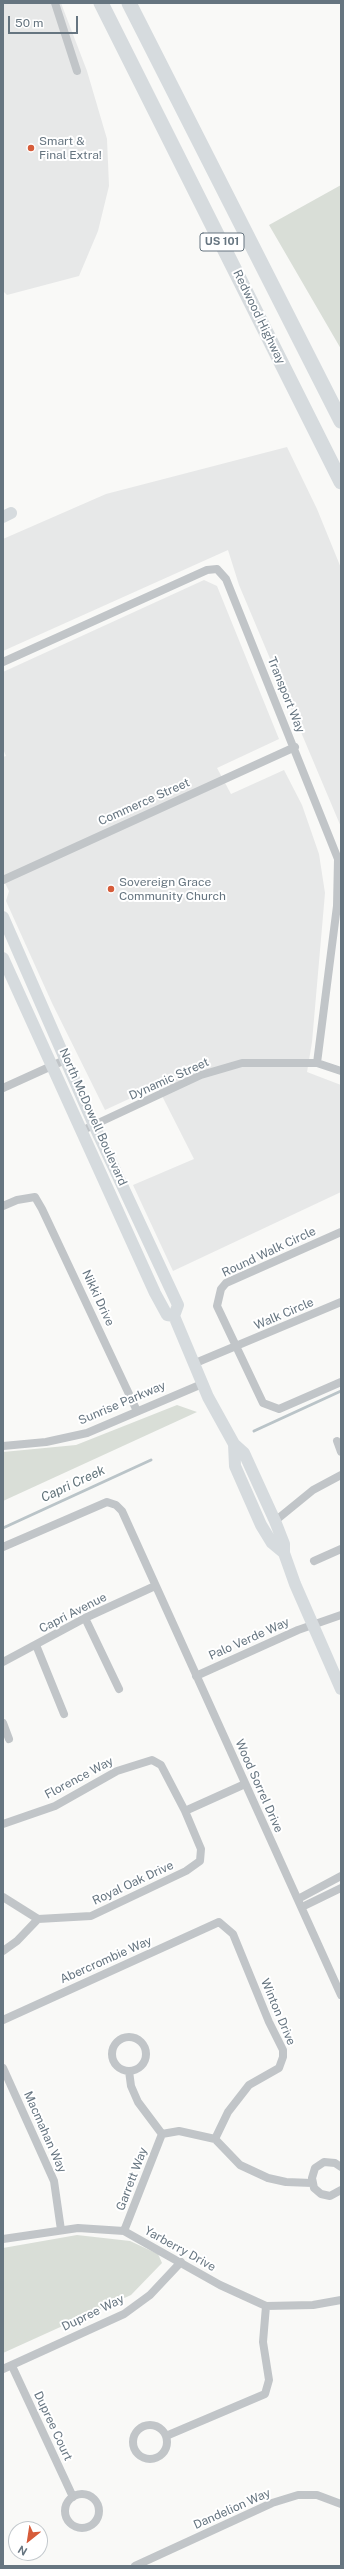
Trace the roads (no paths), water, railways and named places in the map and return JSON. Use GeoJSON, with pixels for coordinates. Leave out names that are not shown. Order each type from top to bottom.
{"type":"FeatureCollection","features":[{"type":"Feature","properties":{"kind":"highway","name":"Redwood Highway"},"geometry":{"type":"LineString","coordinates":[[101,3],[341,482]]}},
{"type":"Feature","properties":{"kind":"highway","name":"Redwood Highway"},"geometry":{"type":"LineString","coordinates":[[129,3],[341,421]]}},
{"type":"Feature","properties":{"kind":"main road","name":"North McDowell Boulevard"},"geometry":{"type":"LineString","coordinates":[[3,917],[94,1125],[178,1305],[174,1316],[202,1384],[234,1444],[244,1453],[275,1521],[284,1544],[284,1553],[312,1625],[341,1689]]}},
{"type":"Feature","properties":{"kind":"main road","name":"North McDowell Boulevard"},"geometry":{"type":"LineString","coordinates":[[3,958],[155,1293],[167,1315],[174,1316]]}},
{"type":"Feature","properties":{"kind":"main road","name":"North McDowell Boulevard"},"geometry":{"type":"LineString","coordinates":[[234,1444],[235,1466],[261,1525],[272,1544],[284,1553]]}},
{"type":"Feature","properties":{"kind":"street"},"geometry":{"type":"LineString","coordinates":[[55,3],[77,72]]}},
{"type":"Feature","properties":{"kind":"street","name":"Transport Way"},"geometry":{"type":"LineString","coordinates":[[3,662],[207,570],[217,569],[226,579],[338,859],[337,906],[317,1063]]}},
{"type":"Feature","properties":{"kind":"street","name":"Commerce Street"},"geometry":{"type":"LineString","coordinates":[[3,880],[294,747]]}},
{"type":"Feature","properties":{"kind":"street"},"geometry":{"type":"LineString","coordinates":[[3,1088],[66,1059]]}},
{"type":"Feature","properties":{"kind":"street","name":"Dynamic Street"},"geometry":{"type":"LineString","coordinates":[[81,1131],[201,1075],[242,1063],[317,1063],[341,1071]]}},
{"type":"Feature","properties":{"kind":"street","name":"Nikki Drive"},"geometry":{"type":"LineString","coordinates":[[3,1206],[17,1200],[35,1197],[137,1411]]}},
{"type":"Feature","properties":{"kind":"street","name":"Round Walk Circle"},"geometry":{"type":"LineString","coordinates":[[341,1232],[226,1283],[221,1289],[217,1306],[263,1403],[279,1408],[341,1382]]}},
{"type":"Feature","properties":{"kind":"street","name":"Walk Circle"},"geometry":{"type":"LineString","coordinates":[[236,1347],[341,1302]]}},
{"type":"Feature","properties":{"kind":"street"},"geometry":{"type":"LineString","coordinates":[[193,1364],[236,1347]]}},
{"type":"Feature","properties":{"kind":"street","name":"Sunrise Parkway"},"geometry":{"type":"LineString","coordinates":[[3,1446],[46,1442],[87,1432],[202,1384]]}},
{"type":"Feature","properties":{"kind":"street"},"geometry":{"type":"LineString","coordinates":[[337,1441],[341,1452]]}},
{"type":"Feature","properties":{"kind":"street"},"geometry":{"type":"LineString","coordinates":[[275,1521],[312,1490],[341,1475]]}},
{"type":"Feature","properties":{"kind":"street","name":"Wood Sorrel Drive"},"geometry":{"type":"LineString","coordinates":[[3,1547],[107,1502],[116,1505],[122,1511],[341,1995]]}},
{"type":"Feature","properties":{"kind":"street"},"geometry":{"type":"LineString","coordinates":[[314,1561],[341,1550]]}},
{"type":"Feature","properties":{"kind":"street","name":"Capri Avenue"},"geometry":{"type":"LineString","coordinates":[[3,1662],[86,1618],[155,1586]]}},
{"type":"Feature","properties":{"kind":"street"},"geometry":{"type":"LineString","coordinates":[[312,1625],[341,1615]]}},
{"type":"Feature","properties":{"kind":"street"},"geometry":{"type":"LineString","coordinates":[[86,1618],[119,1689]]}},
{"type":"Feature","properties":{"kind":"street","name":"Palo Verde Way"},"geometry":{"type":"LineString","coordinates":[[196,1676],[312,1625]]}},
{"type":"Feature","properties":{"kind":"street"},"geometry":{"type":"LineString","coordinates":[[36,1645],[64,1714]]}},
{"type":"Feature","properties":{"kind":"street"},"geometry":{"type":"LineString","coordinates":[[3,1724],[9,1739]]}},
{"type":"Feature","properties":{"kind":"street","name":"Florence Way"},"geometry":{"type":"LineString","coordinates":[[3,1824],[55,1806],[116,1771],[152,1760],[161,1765],[185,1811]]}},
{"type":"Feature","properties":{"kind":"street"},"geometry":{"type":"LineString","coordinates":[[185,1811],[245,1784]]}},
{"type":"Feature","properties":{"kind":"street","name":"Royal Oak Drive"},"geometry":{"type":"LineString","coordinates":[[38,1919],[92,1916],[186,1871],[200,1861],[201,1849],[185,1811]]}},
{"type":"Feature","properties":{"kind":"street"},"geometry":{"type":"LineString","coordinates":[[300,1903],[341,1876]]}},
{"type":"Feature","properties":{"kind":"street"},"geometry":{"type":"LineString","coordinates":[[300,1903],[341,1888]]}},
{"type":"Feature","properties":{"kind":"street"},"geometry":{"type":"LineString","coordinates":[[3,1897],[38,1919],[17,1941],[3,1951]]}},
{"type":"Feature","properties":{"kind":"street","name":"Abercrombie Way"},"geometry":{"type":"LineString","coordinates":[[3,2020],[220,1922]]}},
{"type":"Feature","properties":{"kind":"street","name":"Winton Drive"},"geometry":{"type":"LineString","coordinates":[[214,2139],[228,2112],[249,2086],[279,2068],[283,2057],[283,2050],[269,2022],[233,1934],[220,1922]]}},
{"type":"Feature","properties":{"kind":"street"},"geometry":{"type":"LineString","coordinates":[[133,2037],[142,2043],[146,2053],[139,2067],[129,2071],[118,2067],[112,2057],[114,2046],[122,2038],[133,2037]]}},
{"type":"Feature","properties":{"kind":"street","name":"Macmahan Way"},"geometry":{"type":"LineString","coordinates":[[3,2068],[54,2181],[61,2230]]}},
{"type":"Feature","properties":{"kind":"street"},"geometry":{"type":"LineString","coordinates":[[129,2071],[131,2086],[138,2102],[162,2134],[179,2131],[214,2139],[240,2165],[268,2178],[286,2182],[312,2183]]}},
{"type":"Feature","properties":{"kind":"street","name":"Garrett Way"},"geometry":{"type":"LineString","coordinates":[[124,2231],[162,2134]]}},
{"type":"Feature","properties":{"kind":"street"},"geometry":{"type":"LineString","coordinates":[[341,2167],[329,2162],[319,2164],[312,2173],[312,2183],[317,2191],[326,2195],[335,2194],[341,2190]]}},
{"type":"Feature","properties":{"kind":"street","name":"Yarberry Drive"},"geometry":{"type":"LineString","coordinates":[[3,2239],[78,2228],[124,2231],[220,2285],[266,2306],[313,2305],[341,2300]]}},
{"type":"Feature","properties":{"kind":"street","name":"Dupree Way"},"geometry":{"type":"LineString","coordinates":[[3,2369],[124,2314],[150,2295],[181,2262]]}},
{"type":"Feature","properties":{"kind":"street"},"geometry":{"type":"LineString","coordinates":[[166,2436],[265,2394],[269,2380],[263,2342],[266,2306]]}},
{"type":"Feature","properties":{"kind":"street","name":"Dupree Court"},"geometry":{"type":"LineString","coordinates":[[12,2366],[73,2497]]}},
{"type":"Feature","properties":{"kind":"street"},"geometry":{"type":"LineString","coordinates":[[149,2424],[160,2427],[166,2436],[166,2448],[154,2458],[148,2459],[138,2454],[133,2444],[133,2438],[138,2429],[149,2424]]}},
{"type":"Feature","properties":{"kind":"street"},"geometry":{"type":"LineString","coordinates":[[78,2494],[90,2495],[98,2503],[100,2515],[93,2525],[88,2528],[77,2528],[68,2521],[65,2511],[73,2497],[78,2494]]}},
{"type":"Feature","properties":{"kind":"street","name":"Dandelion Way"},"geometry":{"type":"LineString","coordinates":[[135,2566],[272,2503],[298,2494],[316,2494],[341,2504]]}},
{"type":"Feature","properties":{"kind":"waterway","name":"Capri Creek"},"geometry":{"type":"LineString","coordinates":[[254,1431],[341,1391]]}},
{"type":"Feature","properties":{"kind":"waterway","name":"Capri Creek"},"geometry":{"type":"LineString","coordinates":[[3,1528],[151,1460]]}},
{"type":"Feature","properties":{"kind":"place","name":"Smart & Final Extra!"},"geometry":{"type":"Point","coordinates":[31,148]}},
{"type":"Feature","properties":{"kind":"place","name":"Sovereign Grace Community Church"},"geometry":{"type":"Point","coordinates":[111,889]}}]}
